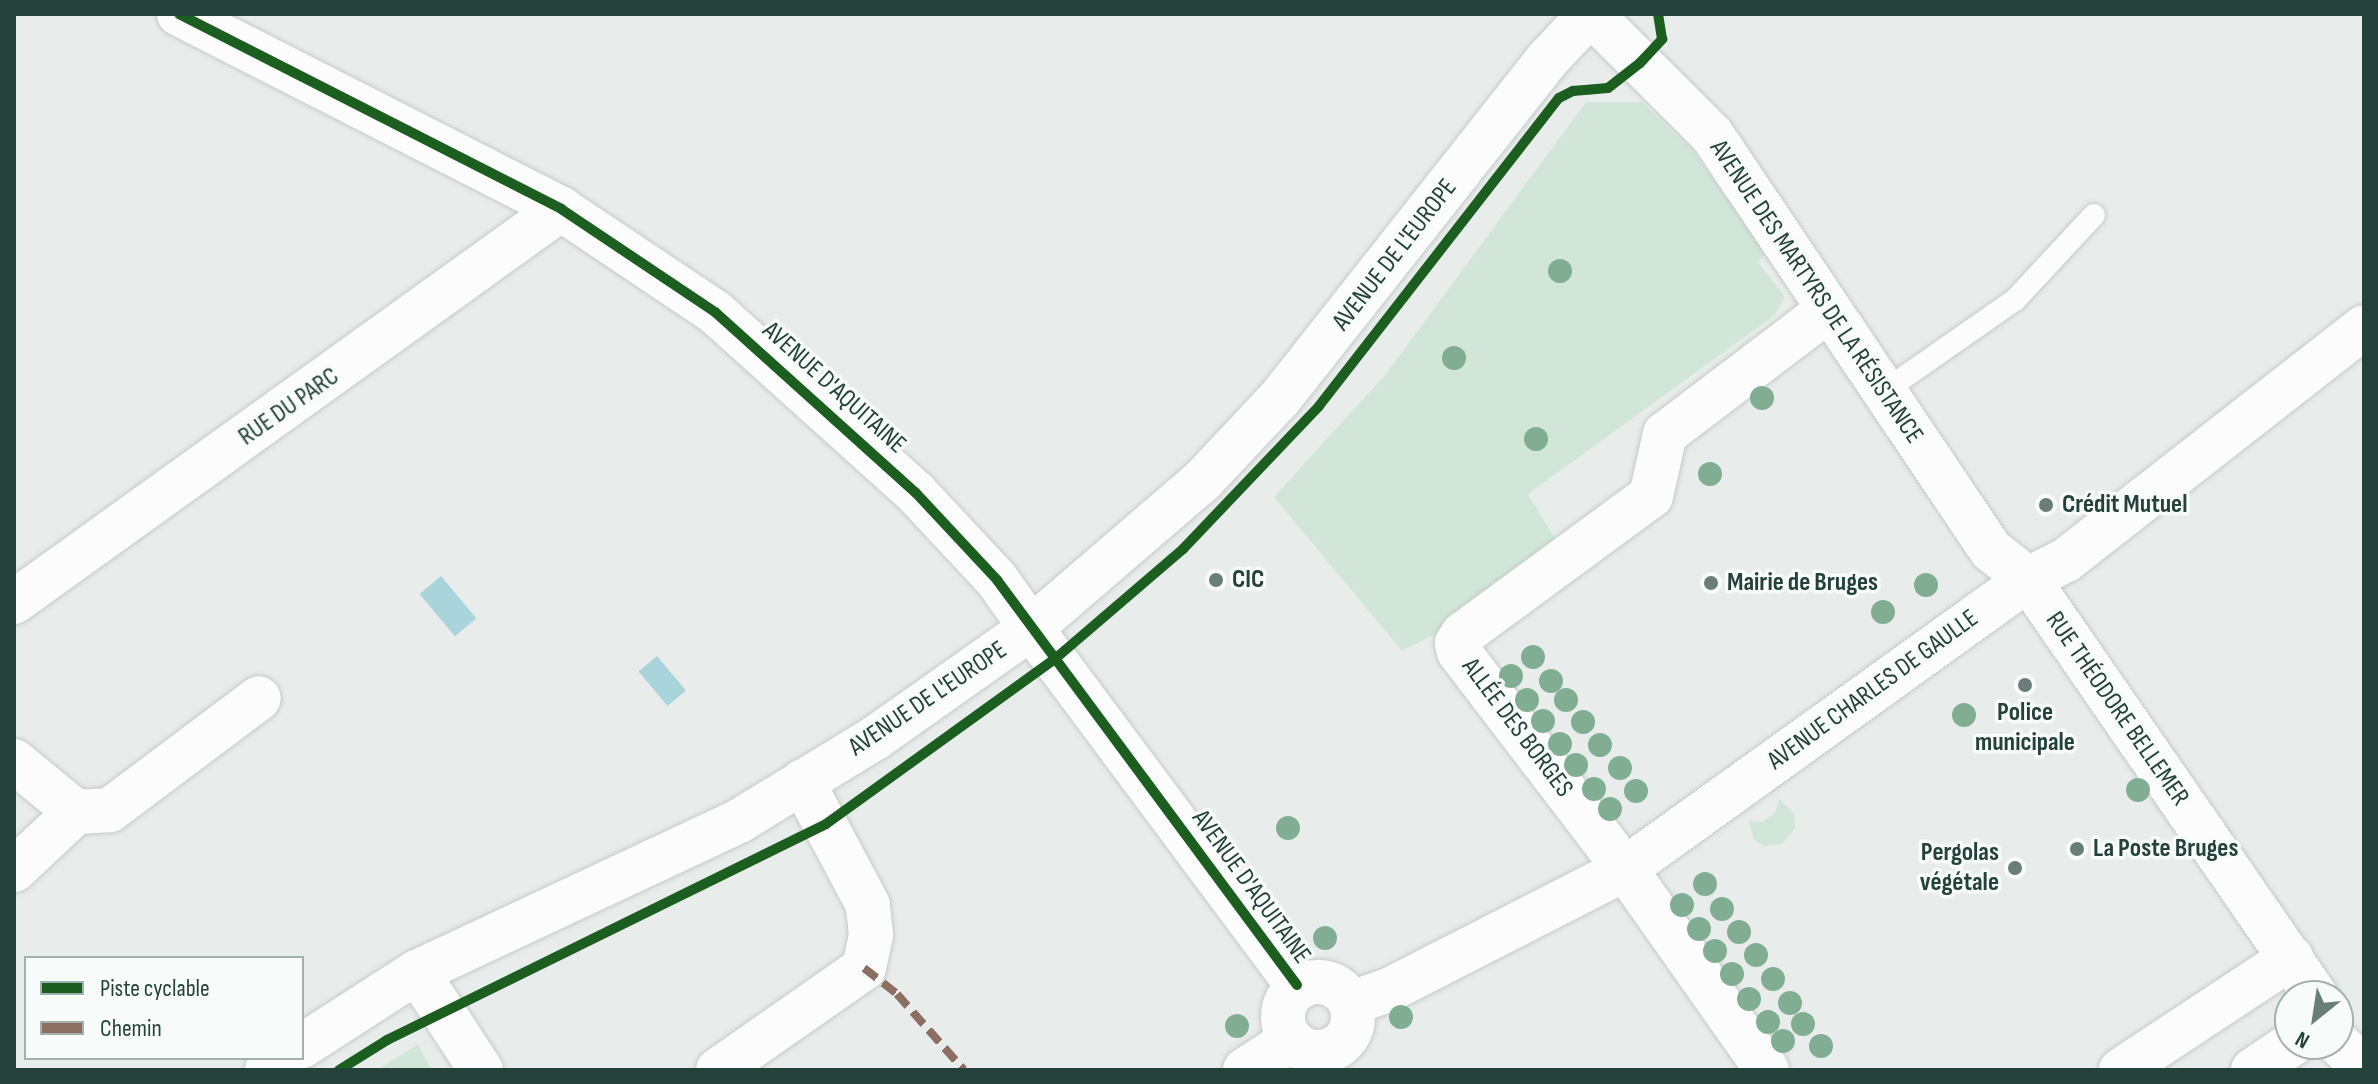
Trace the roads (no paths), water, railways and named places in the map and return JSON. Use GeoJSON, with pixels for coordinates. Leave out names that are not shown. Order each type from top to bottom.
{"type":"FeatureCollection","features":[{"type":"Feature","properties":{"kind":"street","name":"AVENUE D'AQUITAINE"},"geometry":{"type":"LineString","coordinates":[[179,14],[561,209],[715,312],[916,493],[997,580],[1297,985]]}},
{"type":"Feature","properties":{"kind":"street","name":"AVENUE DES MARTYRS DE LA RÉSISTANCE"},"geometry":{"type":"LineString","coordinates":[[1591,14],[1712,135],[1827,311],[1991,550],[2028,579]]}},
{"type":"Feature","properties":{"kind":"street","name":"AVENUE DE L'EUROPE"},"geometry":{"type":"LineString","coordinates":[[304,1045],[417,972],[682,851],[875,738],[1031,628],[1203,480],[1280,398],[1547,60],[1591,14]]}},
{"type":"Feature","properties":{"kind":"street","name":"RUE DU PARC"},"geometry":{"type":"LineString","coordinates":[[14,602],[561,209]]}},
{"type":"Feature","properties":{"kind":"street","name":"ALLÉE DES BORGES"},"geometry":{"type":"LineString","coordinates":[[1767,1070],[1625,869],[1459,652],[1457,643],[1463,634],[1651,496],[1665,434],[1827,311]]}},
{"type":"Feature","properties":{"kind":"street","name":"AVENUE CHARLES DE GAULLE"},"geometry":{"type":"LineString","coordinates":[[1351,1003],[1389,990],[1625,869],[2028,579],[2066,560],[2364,327]]}},
{"type":"Feature","properties":{"kind":"street","name":"RUE THÉODORE BELLEMER"},"geometry":{"type":"LineString","coordinates":[[2028,579],[2305,980]]}},
{"type":"Feature","properties":{"kind":"street"},"geometry":{"type":"LineString","coordinates":[[14,870],[76,812],[110,810],[259,698]]}},
{"type":"Feature","properties":{"kind":"street"},"geometry":{"type":"LineString","coordinates":[[14,761],[76,812]]}},
{"type":"Feature","properties":{"kind":"street"},"geometry":{"type":"LineString","coordinates":[[718,1070],[864,968],[871,935],[868,905],[802,781]]}},
{"type":"Feature","properties":{"kind":"street"},"geometry":{"type":"LineString","coordinates":[[2121,1070],[2291,958]]}},
{"type":"Feature","properties":{"kind":"street"},"geometry":{"type":"LineString","coordinates":[[417,972],[481,1070]]}},
{"type":"Feature","properties":{"kind":"street"},"geometry":{"type":"LineString","coordinates":[[1245,1070],[1323,1055],[1353,1026],[1351,1003],[1326,983],[1297,985],[1284,1009],[1323,1055]]}},
{"type":"Feature","properties":{"kind":"street"},"geometry":{"type":"LineString","coordinates":[[2253,1070],[2274,1056]]}},
{"type":"Feature","properties":{"kind":"lane"},"geometry":{"type":"LineString","coordinates":[[1883,392],[2015,300],[2094,215]]}},
{"type":"Feature","properties":{"kind":"water"},"geometry":{"type":"Polygon","coordinates":[[[441,576],[476,618],[455,636],[420,594],[441,576]]]}},
{"type":"Feature","properties":{"kind":"water"},"geometry":{"type":"Polygon","coordinates":[[[657,656],[686,690],[668,706],[639,671],[657,656]]]}},
{"type":"Feature","properties":{"kind":"place","name":"Crédit Mutuel"},"geometry":{"type":"Point","coordinates":[2046,505]}},
{"type":"Feature","properties":{"kind":"place","name":"CIC"},"geometry":{"type":"Point","coordinates":[1216,580]}},
{"type":"Feature","properties":{"kind":"place","name":"Mairie de Bruges"},"geometry":{"type":"Point","coordinates":[1711,583]}},
{"type":"Feature","properties":{"kind":"place","name":"Police municipale"},"geometry":{"type":"Point","coordinates":[2025,685]}},
{"type":"Feature","properties":{"kind":"place","name":"La Poste Bruges"},"geometry":{"type":"Point","coordinates":[2077,849]}},
{"type":"Feature","properties":{"kind":"place","name":"Pergolas végétale"},"geometry":{"type":"Point","coordinates":[2015,868]}}]}
